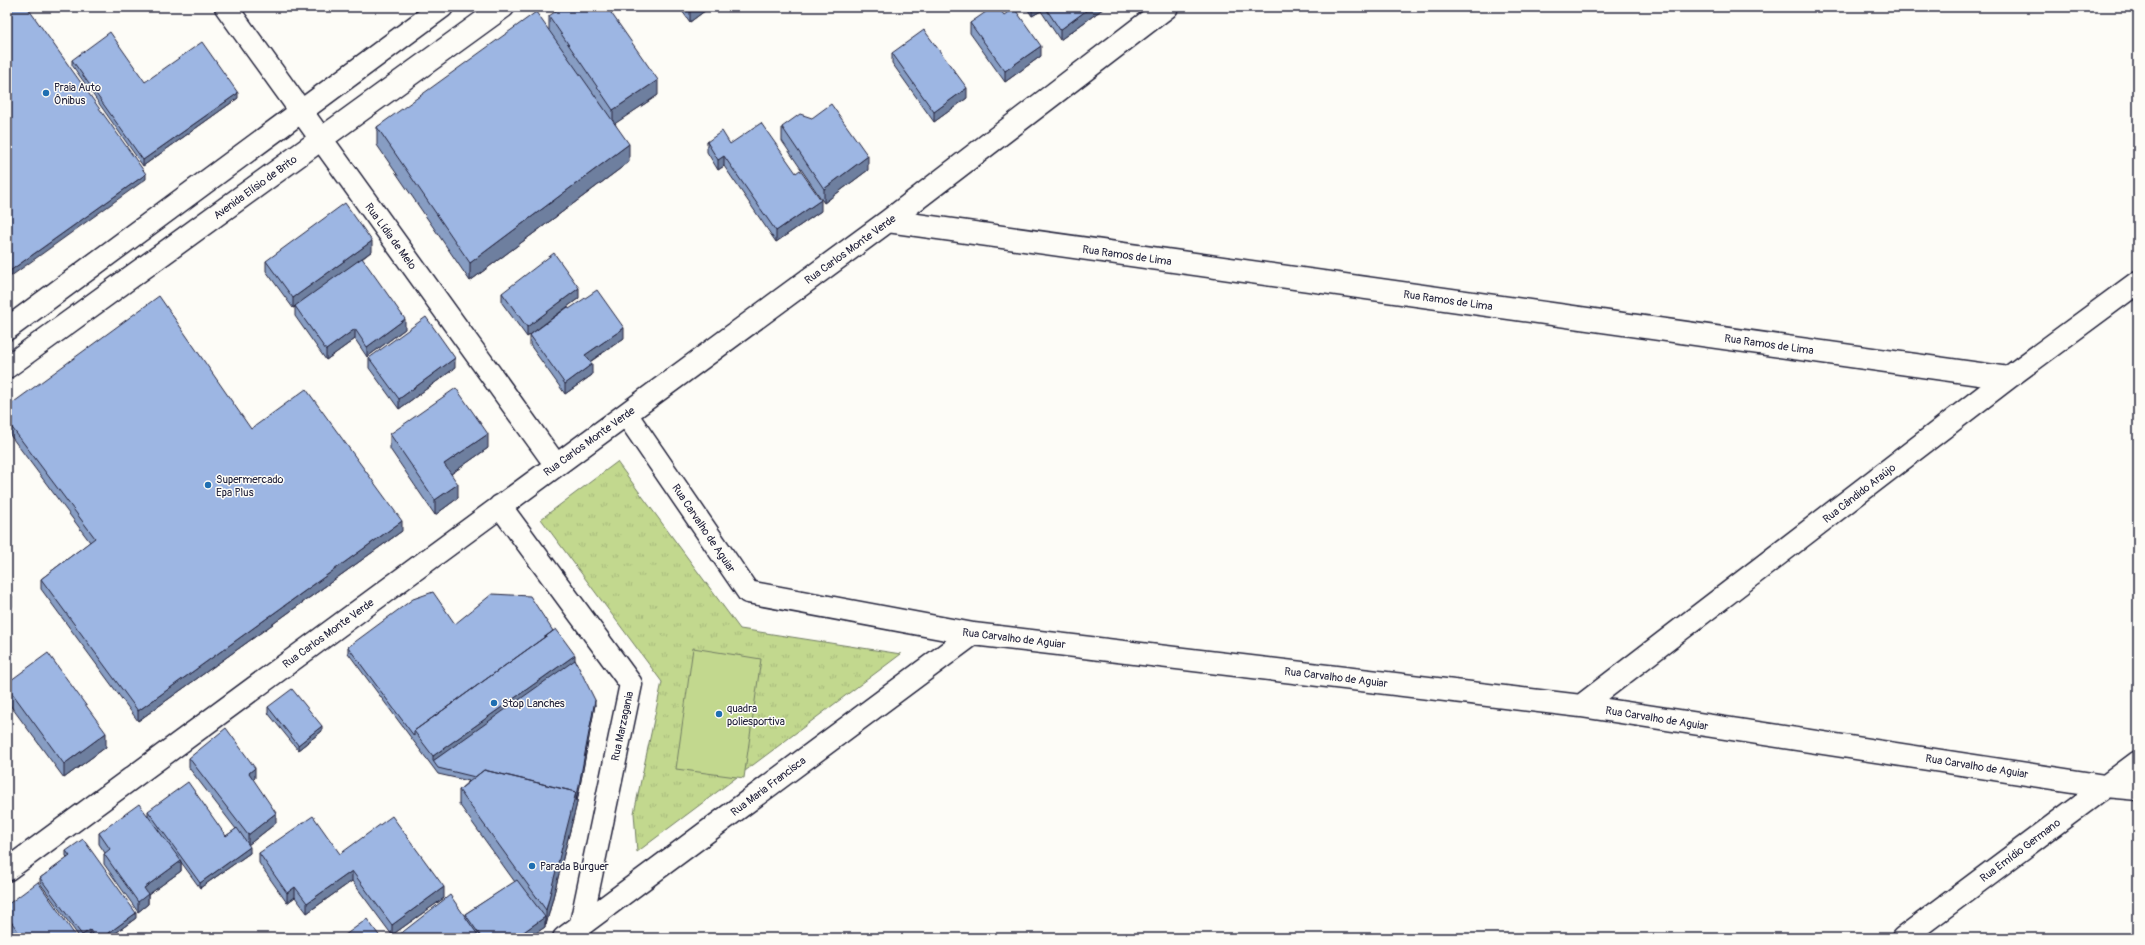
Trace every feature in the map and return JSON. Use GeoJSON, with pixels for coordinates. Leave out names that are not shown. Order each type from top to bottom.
{"type":"FeatureCollection","features":[{"type":"Feature","properties":{"kind":"street","name":"Rua Lídia de Melo"},"geometry":{"type":"LineString","coordinates":[[226,7],[300,112],[556,465]]}},
{"type":"Feature","properties":{"kind":"street"},"geometry":{"type":"LineString","coordinates":[[7,329],[442,7]]}},
{"type":"Feature","properties":{"kind":"street","name":"Avenida Elísio de Brito"},"geometry":{"type":"LineString","coordinates":[[7,367],[503,7]]}},
{"type":"Feature","properties":{"kind":"street","name":"Rua Carlos Monte Verde"},"geometry":{"type":"LineString","coordinates":[[7,870],[888,221],[1167,7]]}},
{"type":"Feature","properties":{"kind":"street","name":"Rua Ramos de Lima"},"geometry":{"type":"LineString","coordinates":[[888,221],[2008,378]]}},
{"type":"Feature","properties":{"kind":"street","name":"Rua Cândido Araújo"},"geometry":{"type":"LineString","coordinates":[[1581,706],[2008,378],[2138,282]]}},
{"type":"Feature","properties":{"kind":"street","name":"Rua Carvalho de Aguiar"},"geometry":{"type":"LineString","coordinates":[[626,414],[748,592],[973,634],[1581,706],[2105,786],[2138,789]]}},
{"type":"Feature","properties":{"kind":"street","name":"Rua Marzagania"},"geometry":{"type":"LineString","coordinates":[[500,506],[631,684],[574,934]]}},
{"type":"Feature","properties":{"kind":"street","name":"Rua Maria Francisca"},"geometry":{"type":"LineString","coordinates":[[574,934],[973,634]]}},
{"type":"Feature","properties":{"kind":"street","name":"Rua Emídio Germano"},"geometry":{"type":"LineString","coordinates":[[1903,938],[2138,762]]}},
{"type":"Feature","properties":{"kind":"green space"},"geometry":{"type":"Polygon","coordinates":[[[617,462],[740,629],[901,654],[637,852],[634,813],[662,682],[541,519],[617,462]]]}},
{"type":"Feature","properties":{"kind":"green space","name":"quadra poliesportiva"},"geometry":{"type":"Polygon","coordinates":[[[693,648],[761,659],[744,778],[676,769],[693,648]]]}},
{"type":"Feature","properties":{"kind":"building","name":"Praia Auto Ônibus"},"geometry":{"type":"Polygon","coordinates":[[[7,7],[27,7],[146,174],[7,273],[7,7]]]}},
{"type":"Feature","properties":{"kind":"building"},"geometry":{"type":"Polygon","coordinates":[[[562,7],[607,7],[658,80],[613,110],[549,16],[562,7]]]}},
{"type":"Feature","properties":{"kind":"building"},"geometry":{"type":"Polygon","coordinates":[[[993,7],[998,7],[1004,15],[1014,8],[1041,46],[1005,71],[970,23],[993,7]]]}},
{"type":"Feature","properties":{"kind":"building"},"geometry":{"type":"Polygon","coordinates":[[[1045,7],[1091,7],[1060,30],[1045,7]]]}},
{"type":"Feature","properties":{"kind":"building"},"geometry":{"type":"Polygon","coordinates":[[[536,12],[629,144],[470,263],[377,127],[536,12]]]}},
{"type":"Feature","properties":{"kind":"building"},"geometry":{"type":"Polygon","coordinates":[[[924,30],[967,88],[934,112],[892,53],[924,30]]]}},
{"type":"Feature","properties":{"kind":"building"},"geometry":{"type":"Polygon","coordinates":[[[110,32],[145,82],[202,42],[238,93],[143,160],[72,60],[110,32]]]}},
{"type":"Feature","properties":{"kind":"building"},"geometry":{"type":"Polygon","coordinates":[[[831,104],[868,156],[824,189],[782,127],[800,114],[812,118],[831,104]]]}},
{"type":"Feature","properties":{"kind":"building"},"geometry":{"type":"Polygon","coordinates":[[[761,123],[796,173],[800,170],[821,200],[776,231],[724,156],[718,160],[707,142],[722,131],[730,144],[761,123]]]}},
{"type":"Feature","properties":{"kind":"building"},"geometry":{"type":"Polygon","coordinates":[[[345,203],[372,241],[293,298],[266,261],[345,203]]]}},
{"type":"Feature","properties":{"kind":"building"},"geometry":{"type":"Polygon","coordinates":[[[554,253],[579,288],[527,327],[502,293],[554,253]]]}},
{"type":"Feature","properties":{"kind":"building"},"geometry":{"type":"Polygon","coordinates":[[[362,258],[405,319],[367,347],[355,329],[326,350],[295,306],[362,258]]]}},
{"type":"Feature","properties":{"kind":"building"},"geometry":{"type":"Polygon","coordinates":[[[597,290],[624,328],[585,355],[592,364],[565,384],[530,335],[568,307],[569,309],[597,290]]]}},
{"type":"Feature","properties":{"kind":"building","name":"Supermercado Epa Plus"},"geometry":{"type":"Polygon","coordinates":[[[159,296],[251,429],[306,389],[402,521],[138,711],[41,579],[95,538],[7,421],[7,407],[159,296]]]}},
{"type":"Feature","properties":{"kind":"building"},"geometry":{"type":"Polygon","coordinates":[[[426,317],[455,358],[399,399],[369,358],[426,317]]]}},
{"type":"Feature","properties":{"kind":"building"},"geometry":{"type":"Polygon","coordinates":[[[456,388],[488,434],[444,464],[458,484],[435,500],[390,434],[456,388]]]}},
{"type":"Feature","properties":{"kind":"building"},"geometry":{"type":"Polygon","coordinates":[[[433,592],[455,624],[492,594],[530,596],[553,631],[414,731],[414,736],[348,647],[413,599],[433,592]]]}},
{"type":"Feature","properties":{"kind":"building"},"geometry":{"type":"Polygon","coordinates":[[[7,594],[12,596],[7,615],[7,594]]]}},
{"type":"Feature","properties":{"kind":"building","name":"Stop Lanches"},"geometry":{"type":"Polygon","coordinates":[[[556,629],[575,655],[433,756],[414,731],[556,629]]]}},
{"type":"Feature","properties":{"kind":"building"},"geometry":{"type":"Polygon","coordinates":[[[48,653],[106,733],[64,764],[7,686],[7,683],[48,653]]]}},
{"type":"Feature","properties":{"kind":"building"},"geometry":{"type":"Polygon","coordinates":[[[575,660],[595,700],[576,801],[576,792],[484,770],[475,777],[438,768],[433,761],[575,660]]]}},
{"type":"Feature","properties":{"kind":"building"},"geometry":{"type":"Polygon","coordinates":[[[292,689],[322,726],[298,745],[268,707],[292,689]]]}},
{"type":"Feature","properties":{"kind":"building"},"geometry":{"type":"Polygon","coordinates":[[[226,728],[255,768],[249,773],[276,813],[248,835],[189,758],[226,728]]]}},
{"type":"Feature","properties":{"kind":"building","name":"Parada Burguer"},"geometry":{"type":"Polygon","coordinates":[[[484,770],[576,792],[546,910],[459,790],[484,770]]]}},
{"type":"Feature","properties":{"kind":"building"},"geometry":{"type":"Polygon","coordinates":[[[188,782],[226,836],[237,828],[250,847],[200,883],[148,811],[188,782]]]}},
{"type":"Feature","properties":{"kind":"building"},"geometry":{"type":"Polygon","coordinates":[[[139,804],[181,861],[144,888],[148,894],[138,902],[104,854],[110,849],[99,833],[139,804]]]}},
{"type":"Feature","properties":{"kind":"building"},"geometry":{"type":"Polygon","coordinates":[[[313,816],[340,854],[392,816],[444,887],[392,925],[352,871],[307,903],[295,887],[287,893],[259,853],[313,816]]]}},
{"type":"Feature","properties":{"kind":"building"},"geometry":{"type":"Polygon","coordinates":[[[83,839],[136,913],[102,938],[96,938],[90,930],[82,935],[40,878],[70,856],[66,851],[83,839]]]}},
{"type":"Feature","properties":{"kind":"building"},"geometry":{"type":"Polygon","coordinates":[[[517,880],[545,917],[515,938],[482,938],[465,914],[517,880]]]}},
{"type":"Feature","properties":{"kind":"building"},"geometry":{"type":"Polygon","coordinates":[[[38,882],[77,938],[23,938],[7,916],[7,905],[38,882]]]}},
{"type":"Feature","properties":{"kind":"building"},"geometry":{"type":"Polygon","coordinates":[[[450,895],[480,938],[401,938],[399,935],[450,895]]]}},
{"type":"Feature","properties":{"kind":"building"},"geometry":{"type":"Polygon","coordinates":[[[367,919],[381,938],[341,938],[367,919]]]}},
{"type":"Feature","properties":{"kind":"place","name":"Praia Auto Ônibus"},"geometry":{"type":"Point","coordinates":[46,93]}},
{"type":"Feature","properties":{"kind":"place","name":"Supermercado Epa Plus"},"geometry":{"type":"Point","coordinates":[208,485]}},
{"type":"Feature","properties":{"kind":"place","name":"Stop Lanches"},"geometry":{"type":"Point","coordinates":[494,703]}},
{"type":"Feature","properties":{"kind":"place","name":"quadra poliesportiva"},"geometry":{"type":"Point","coordinates":[719,714]}},
{"type":"Feature","properties":{"kind":"place","name":"Parada Burguer"},"geometry":{"type":"Point","coordinates":[532,866]}}]}
